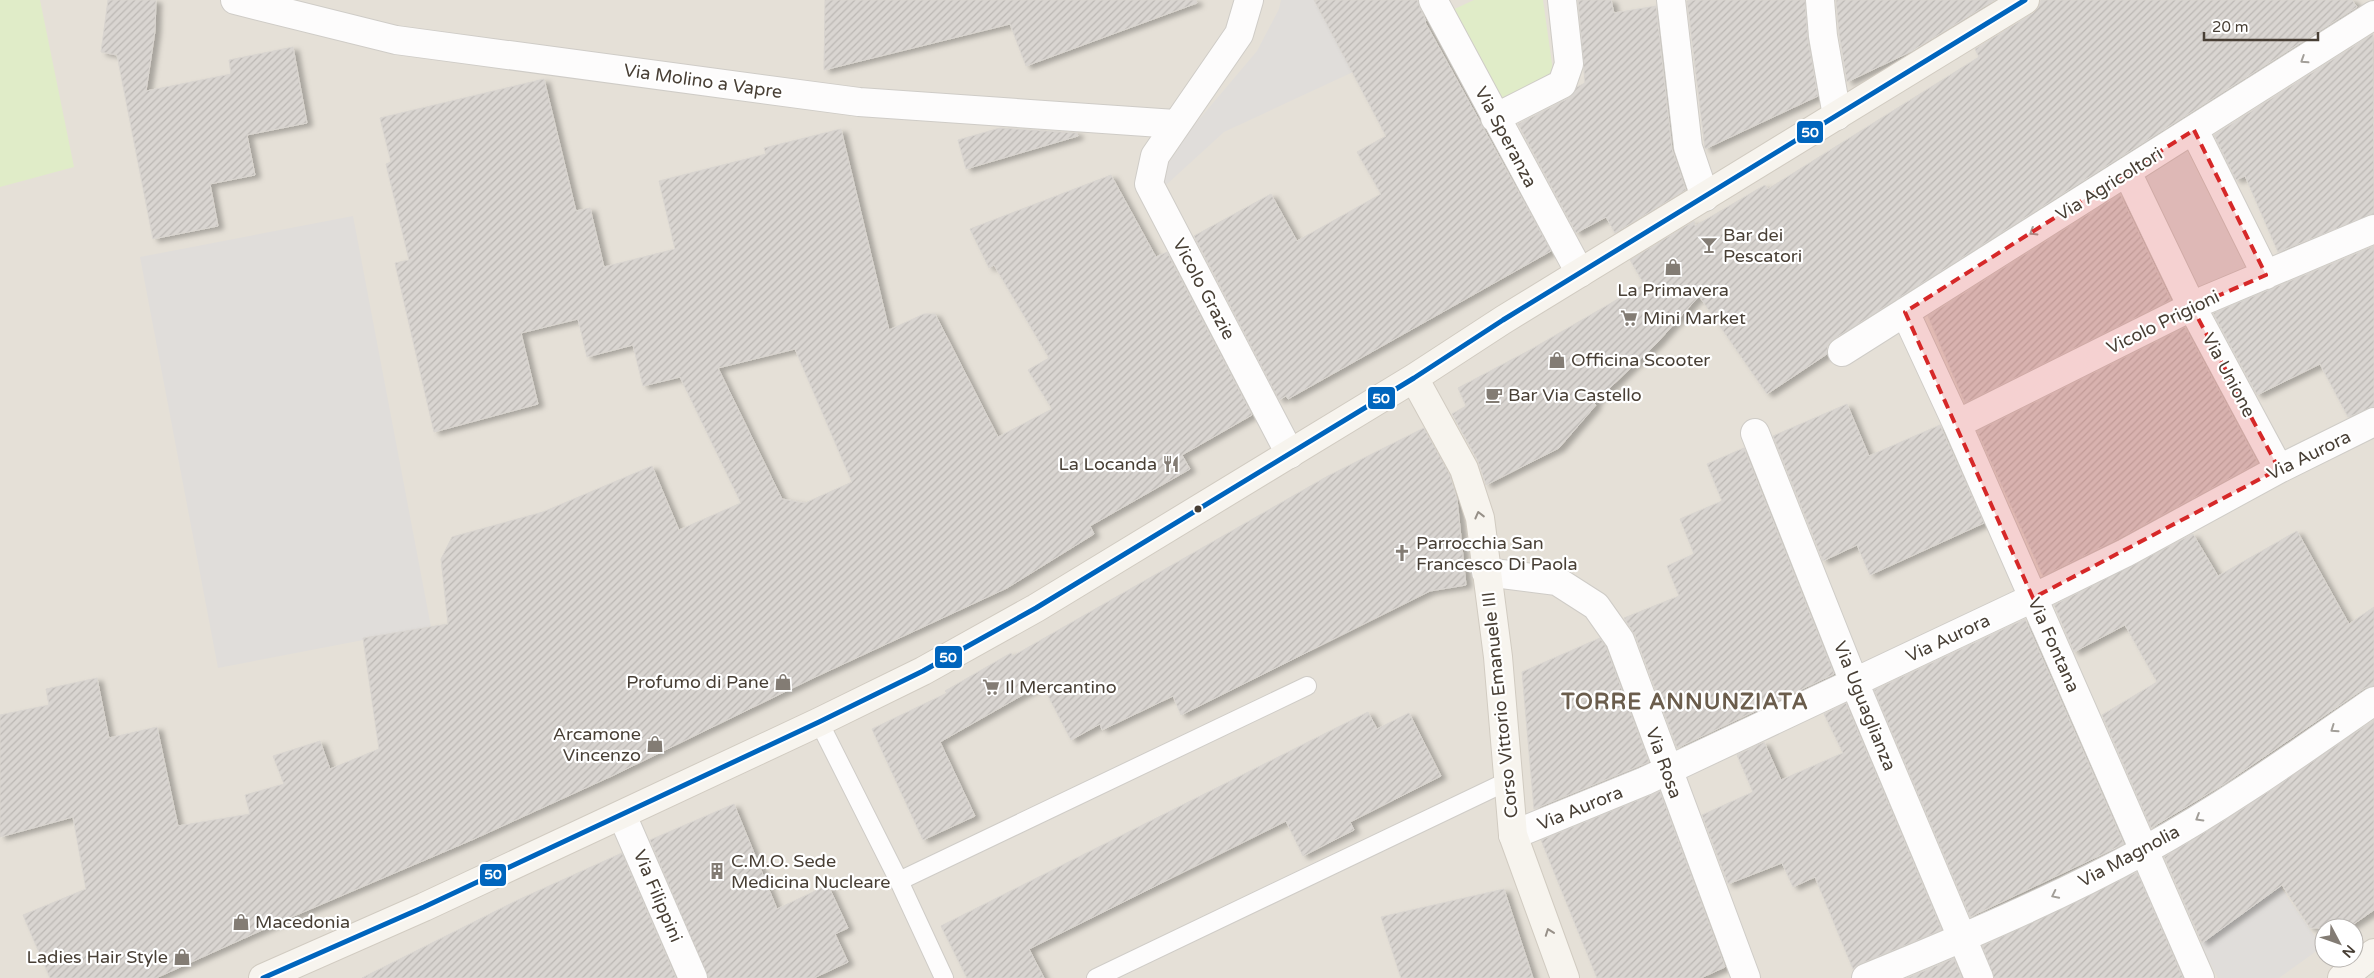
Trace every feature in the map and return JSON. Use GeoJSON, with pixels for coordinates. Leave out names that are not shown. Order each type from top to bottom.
{"type":"FeatureCollection","features":[{"type":"Feature","properties":{"kind":"street","name":"Via Molino a Vapre"},"geometry":{"type":"LineString","coordinates":[[236,0],[277,5],[396,40],[859,102],[1175,124]]}},
{"type":"Feature","properties":{"kind":"street","name":"Vicolo Grazie"},"geometry":{"type":"LineString","coordinates":[[1249,0],[1239,34],[1175,124],[1155,156],[1149,184],[1290,454]]}},
{"type":"Feature","properties":{"kind":"street","name":"Via Speranza"},"geometry":{"type":"LineString","coordinates":[[1433,0],[1580,273]]}},
{"type":"Feature","properties":{"kind":"street"},"geometry":{"type":"LineString","coordinates":[[1496,118],[1562,84],[1569,64],[1562,0]]}},
{"type":"Feature","properties":{"kind":"street"},"geometry":{"type":"LineString","coordinates":[[1671,0],[1688,147],[1705,197]]}},
{"type":"Feature","properties":{"kind":"street"},"geometry":{"type":"LineString","coordinates":[[1820,0],[1823,36],[1837,116]]}},
{"type":"Feature","properties":{"kind":"street"},"geometry":{"type":"LineString","coordinates":[[263,978],[424,907],[819,722],[923,671],[1036,608],[1290,454],[1414,378],[1503,320],[2026,0]]}},
{"type":"Feature","properties":{"kind":"street","name":"Via Agricoltori"},"geometry":{"type":"LineString","coordinates":[[1842,352],[2374,15]]}},
{"type":"Feature","properties":{"kind":"street"},"geometry":{"type":"LineString","coordinates":[[2194,130],[2266,274]]}},
{"type":"Feature","properties":{"kind":"street","name":"Via Unione"},"geometry":{"type":"LineString","coordinates":[[2127,172],[2192,307],[2279,468]]}},
{"type":"Feature","properties":{"kind":"street","name":"Vicolo Prigioni"},"geometry":{"type":"LineString","coordinates":[[1957,424],[2192,307],[2266,274],[2374,230]]}},
{"type":"Feature","properties":{"kind":"street","name":"Via Fontana"},"geometry":{"type":"LineString","coordinates":[[1905,312],[1957,424],[2200,978]]}},
{"type":"Feature","properties":{"kind":"street","name":"Corso Vittorio Emanuele III"},"geometry":{"type":"LineString","coordinates":[[1414,378],[1464,469],[1480,518],[1498,657],[1513,835],[1565,978]]}},
{"type":"Feature","properties":{"kind":"street","name":"Via Aurora"},"geometry":{"type":"LineString","coordinates":[[1513,835],[1667,771],[2033,598],[2125,553],[2279,468],[2374,422]]}},
{"type":"Feature","properties":{"kind":"street","name":"Via Uguaglianza"},"geometry":{"type":"LineString","coordinates":[[1755,433],[1854,682],[1979,978]]}},
{"type":"Feature","properties":{"kind":"street","name":"Via Rosa"},"geometry":{"type":"LineString","coordinates":[[1486,572],[1557,581],[1596,606],[1620,640],[1667,771],[1746,978]]}},
{"type":"Feature","properties":{"kind":"street","name":"Via Magnolia"},"geometry":{"type":"LineString","coordinates":[[1866,978],[2012,916],[2145,850],[2242,793],[2374,701]]}},
{"type":"Feature","properties":{"kind":"street","name":"Via Filippini"},"geometry":{"type":"LineString","coordinates":[[622,814],[693,978]]}},
{"type":"Feature","properties":{"kind":"street"},"geometry":{"type":"LineString","coordinates":[[2342,978],[2374,953]]}},
{"type":"Feature","properties":{"kind":"lane"},"geometry":{"type":"LineString","coordinates":[[899,881],[1307,686]]}},
{"type":"Feature","properties":{"kind":"lane"},"geometry":{"type":"LineString","coordinates":[[819,722],[899,881],[944,978]]}},
{"type":"Feature","properties":{"kind":"lane"},"geometry":{"type":"LineString","coordinates":[[1096,978],[1508,781]]}},
{"type":"Feature","properties":{"kind":"highlighted area"},"geometry":{"type":"Polygon","coordinates":[[[2194,130],[2266,275],[2192,307],[2279,469],[2033,598],[1905,312],[2194,130]]]}},
{"type":"Feature","properties":{"kind":"shaded area"},"geometry":{"type":"Polygon","coordinates":[[[0,0],[2374,0],[2374,978],[0,978],[0,0]]]}},
{"type":"Feature","properties":{"kind":"shaded area"},"geometry":{"type":"Polygon","coordinates":[[[1281,0],[1314,0],[1353,72],[1224,132],[1166,185],[1161,174],[1191,129],[1257,51],[1279,9],[1281,0]]]}},
{"type":"Feature","properties":{"kind":"shaded area"},"geometry":{"type":"Polygon","coordinates":[[[2186,149],[2248,272],[2196,294],[2141,176],[2186,149]]]}},
{"type":"Feature","properties":{"kind":"shaded area"},"geometry":{"type":"Polygon","coordinates":[[[353,216],[431,627],[218,668],[140,257],[353,216]]]}},
{"type":"Feature","properties":{"kind":"shaded area"},"geometry":{"type":"Polygon","coordinates":[[[2280,886],[2314,935],[2314,953],[2279,978],[2218,978],[2200,944],[2280,886]]]}},
{"type":"Feature","properties":{"kind":"green space"},"geometry":{"type":"Polygon","coordinates":[[[0,0],[40,0],[74,167],[0,187],[0,0]]]}},
{"type":"Feature","properties":{"kind":"green space"},"geometry":{"type":"Polygon","coordinates":[[[1474,0],[1543,0],[1554,78],[1501,106],[1448,12],[1474,0]]]}},
{"type":"Feature","properties":{"kind":"building"},"geometry":{"type":"Polygon","coordinates":[[[108,0],[156,0],[155,31],[146,91],[231,74],[229,60],[293,47],[307,123],[247,135],[255,175],[210,184],[218,226],[153,239],[117,55],[101,52],[108,0]]]}},
{"type":"Feature","properties":{"kind":"building"},"geometry":{"type":"Polygon","coordinates":[[[825,0],[1196,0],[1197,3],[1026,66],[1010,24],[824,70],[825,0]]]}},
{"type":"Feature","properties":{"kind":"building"},"geometry":{"type":"Polygon","coordinates":[[[1314,0],[1417,0],[1425,22],[1551,251],[1288,399],[1286,396],[1279,400],[1194,236],[1271,194],[1297,241],[1381,194],[1357,152],[1386,136],[1314,0]]]}},
{"type":"Feature","properties":{"kind":"building"},"geometry":{"type":"Polygon","coordinates":[[[1578,0],[1611,0],[1614,13],[1656,6],[1672,149],[1686,190],[1615,233],[1606,217],[1576,233],[1518,124],[1569,98],[1577,87],[1585,83],[1578,0]]]}},
{"type":"Feature","properties":{"kind":"building"},"geometry":{"type":"Polygon","coordinates":[[[1805,0],[1808,39],[1818,96],[1705,149],[1687,1],[1805,0]]]}},
{"type":"Feature","properties":{"kind":"building"},"geometry":{"type":"Polygon","coordinates":[[[1836,0],[1995,0],[1912,51],[1847,82],[1839,34],[1836,0]]]}},
{"type":"Feature","properties":{"kind":"building"},"geometry":{"type":"Polygon","coordinates":[[[2041,0],[2352,0],[2357,7],[1834,339],[1828,345],[1827,354],[1767,394],[1699,296],[1657,343],[1594,403],[1596,405],[1559,448],[1486,485],[1478,461],[1452,414],[1466,406],[1458,388],[1530,350],[1644,284],[1630,260],[1694,221],[1695,226],[1765,185],[1768,189],[1979,57],[1975,49],[2033,13],[2038,8],[2041,0]]]}},
{"type":"Feature","properties":{"kind":"building"},"geometry":{"type":"Polygon","coordinates":[[[2373,34],[2374,214],[2278,252],[2245,176],[2236,180],[2214,135],[2373,34]]]}},
{"type":"Feature","properties":{"kind":"building"},"geometry":{"type":"Polygon","coordinates":[[[544,79],[576,211],[590,208],[604,267],[675,249],[659,181],[766,154],[764,148],[841,129],[889,330],[924,314],[935,314],[998,437],[1052,409],[1028,370],[1049,358],[994,265],[989,268],[970,229],[1111,175],[1156,257],[1167,252],[1252,415],[1182,455],[1190,469],[1090,526],[1094,534],[1007,588],[811,679],[614,775],[474,839],[280,922],[156,978],[50,978],[23,915],[86,889],[73,817],[0,837],[0,715],[49,705],[46,689],[97,678],[109,738],[157,727],[178,826],[250,814],[245,795],[284,784],[273,756],[320,741],[330,769],[379,749],[363,638],[448,624],[441,559],[452,537],[543,512],[652,466],[679,530],[741,503],[680,377],[643,386],[633,345],[587,357],[578,319],[521,333],[538,404],[434,432],[395,263],[409,260],[386,164],[391,162],[380,118],[544,79]],[[795,349],[718,368],[782,499],[805,503],[852,482],[795,349]]]}},
{"type":"Feature","properties":{"kind":"building"},"geometry":{"type":"Polygon","coordinates":[[[1000,128],[1077,133],[1078,136],[966,169],[958,140],[1000,128]]]}},
{"type":"Feature","properties":{"kind":"building"},"geometry":{"type":"Polygon","coordinates":[[[2120,194],[2171,300],[1965,403],[1928,316],[2120,194]]]}},
{"type":"Feature","properties":{"kind":"building"},"geometry":{"type":"Polygon","coordinates":[[[2374,246],[2374,407],[2348,417],[2320,364],[2257,395],[2213,313],[2374,246]]]}},
{"type":"Feature","properties":{"kind":"building"},"geometry":{"type":"Polygon","coordinates":[[[2185,327],[2258,463],[2118,539],[2043,576],[1977,431],[2185,327]]]}},
{"type":"Feature","properties":{"kind":"building"},"geometry":{"type":"Polygon","coordinates":[[[1847,404],[1869,456],[1940,425],[1984,523],[1870,575],[1857,545],[1823,561],[1773,436],[1847,404]]]}},
{"type":"Feature","properties":{"kind":"building"},"geometry":{"type":"Polygon","coordinates":[[[1424,428],[1450,475],[1457,499],[1466,585],[1430,591],[1181,715],[1173,696],[1102,730],[1100,724],[1071,740],[1042,684],[940,742],[975,816],[923,840],[872,729],[947,693],[945,691],[1011,653],[1013,656],[1328,476],[1424,428]]]}},
{"type":"Feature","properties":{"kind":"building"},"geometry":{"type":"Polygon","coordinates":[[[1744,448],[1834,674],[1677,748],[1635,635],[1624,618],[1679,596],[1667,566],[1694,554],[1680,519],[1722,501],[1707,464],[1744,448]]]}},
{"type":"Feature","properties":{"kind":"building"},"geometry":{"type":"Polygon","coordinates":[[[2297,531],[2349,624],[2374,607],[2374,686],[2365,688],[2224,784],[2151,828],[2102,715],[2157,682],[2125,625],[2074,652],[2054,605],[2193,534],[2218,576],[2297,531]]]}},
{"type":"Feature","properties":{"kind":"building"},"geometry":{"type":"Polygon","coordinates":[[[2025,619],[2124,844],[1970,917],[1874,690],[2025,619]]]}},
{"type":"Feature","properties":{"kind":"building"},"geometry":{"type":"Polygon","coordinates":[[[1600,638],[1606,647],[1649,762],[1534,809],[1522,672],[1600,638]]]}},
{"type":"Feature","properties":{"kind":"building"},"geometry":{"type":"Polygon","coordinates":[[[1846,703],[1942,930],[1860,964],[1853,969],[1815,877],[1793,887],[1782,863],[1728,884],[1702,815],[1753,792],[1737,755],[1764,742],[1781,780],[1843,753],[1824,714],[1846,703]]]}},
{"type":"Feature","properties":{"kind":"building"},"geometry":{"type":"Polygon","coordinates":[[[1368,712],[1377,729],[1409,713],[1441,776],[1350,822],[1354,830],[1303,856],[1286,821],[1029,949],[1044,978],[967,978],[941,926],[1368,712]]]}},
{"type":"Feature","properties":{"kind":"building"},"geometry":{"type":"Polygon","coordinates":[[[2374,720],[2374,910],[2362,918],[2314,918],[2314,928],[2310,928],[2282,885],[2202,943],[2164,857],[2241,810],[2374,720]]]}},
{"type":"Feature","properties":{"kind":"building"},"geometry":{"type":"Polygon","coordinates":[[[1660,791],[1725,967],[1701,978],[1597,978],[1541,840],[1660,791]]]}},
{"type":"Feature","properties":{"kind":"building"},"geometry":{"type":"Polygon","coordinates":[[[734,804],[777,909],[828,885],[848,928],[835,934],[848,962],[814,978],[708,978],[650,840],[734,804]]]}},
{"type":"Feature","properties":{"kind":"building"},"geometry":{"type":"Polygon","coordinates":[[[622,853],[676,978],[362,978],[518,900],[622,853]]]}},
{"type":"Feature","properties":{"kind":"building"},"geometry":{"type":"Polygon","coordinates":[[[2137,872],[2183,978],[1994,978],[1982,946],[2137,872]]]}},
{"type":"Feature","properties":{"kind":"building"},"geometry":{"type":"Polygon","coordinates":[[[1504,889],[1533,978],[1401,978],[1381,917],[1504,889]]]}},
{"type":"Feature","properties":{"kind":"building"},"geometry":{"type":"Polygon","coordinates":[[[1954,958],[1962,978],[1907,978],[1943,963],[1954,958]]]}},
{"type":"Feature","properties":{"kind":"transit line","name":"50"},"geometry":{"type":"LineString","coordinates":[[263,978],[424,907],[819,722],[923,671],[1036,608],[1414,378],[1503,320],[2025,0]]}},
{"type":"Feature","properties":{"kind":"place","name":"Bar dei Pescatori"},"geometry":{"type":"Point","coordinates":[1709,245]}},
{"type":"Feature","properties":{"kind":"place","name":"La Primavera"},"geometry":{"type":"Point","coordinates":[1673,267]}},
{"type":"Feature","properties":{"kind":"place","name":"Mini Market"},"geometry":{"type":"Point","coordinates":[1629,318]}},
{"type":"Feature","properties":{"kind":"place","name":"Officina Scooter"},"geometry":{"type":"Point","coordinates":[1557,360]}},
{"type":"Feature","properties":{"kind":"place","name":"Bar Via Castello"},"geometry":{"type":"Point","coordinates":[1494,395]}},
{"type":"Feature","properties":{"kind":"place","name":"La Locanda"},"geometry":{"type":"Point","coordinates":[1171,464]}},
{"type":"Feature","properties":{"kind":"place","name":"Parrocchia San Francesco Di Paola"},"geometry":{"type":"Point","coordinates":[1402,553]}},
{"type":"Feature","properties":{"kind":"place","name":"Profumo di Pane"},"geometry":{"type":"Point","coordinates":[783,682]}},
{"type":"Feature","properties":{"kind":"place","name":"Il Mercantino"},"geometry":{"type":"Point","coordinates":[991,687]}},
{"type":"Feature","properties":{"kind":"place","name":"Arcamone Vincenzo"},"geometry":{"type":"Point","coordinates":[655,744]}},
{"type":"Feature","properties":{"kind":"place","name":"C.M.O. Sede Medicina Nucleare"},"geometry":{"type":"Point","coordinates":[717,871]}},
{"type":"Feature","properties":{"kind":"place","name":"Macedonia"},"geometry":{"type":"Point","coordinates":[241,922]}},
{"type":"Feature","properties":{"kind":"place","name":"Ladies Hair Style"},"geometry":{"type":"Point","coordinates":[182,957]}},
{"type":"Feature","properties":{"kind":"district","name":"TORRE ANNUNZIATA"},"geometry":{"type":"Point","coordinates":[1685,701]}}]}
